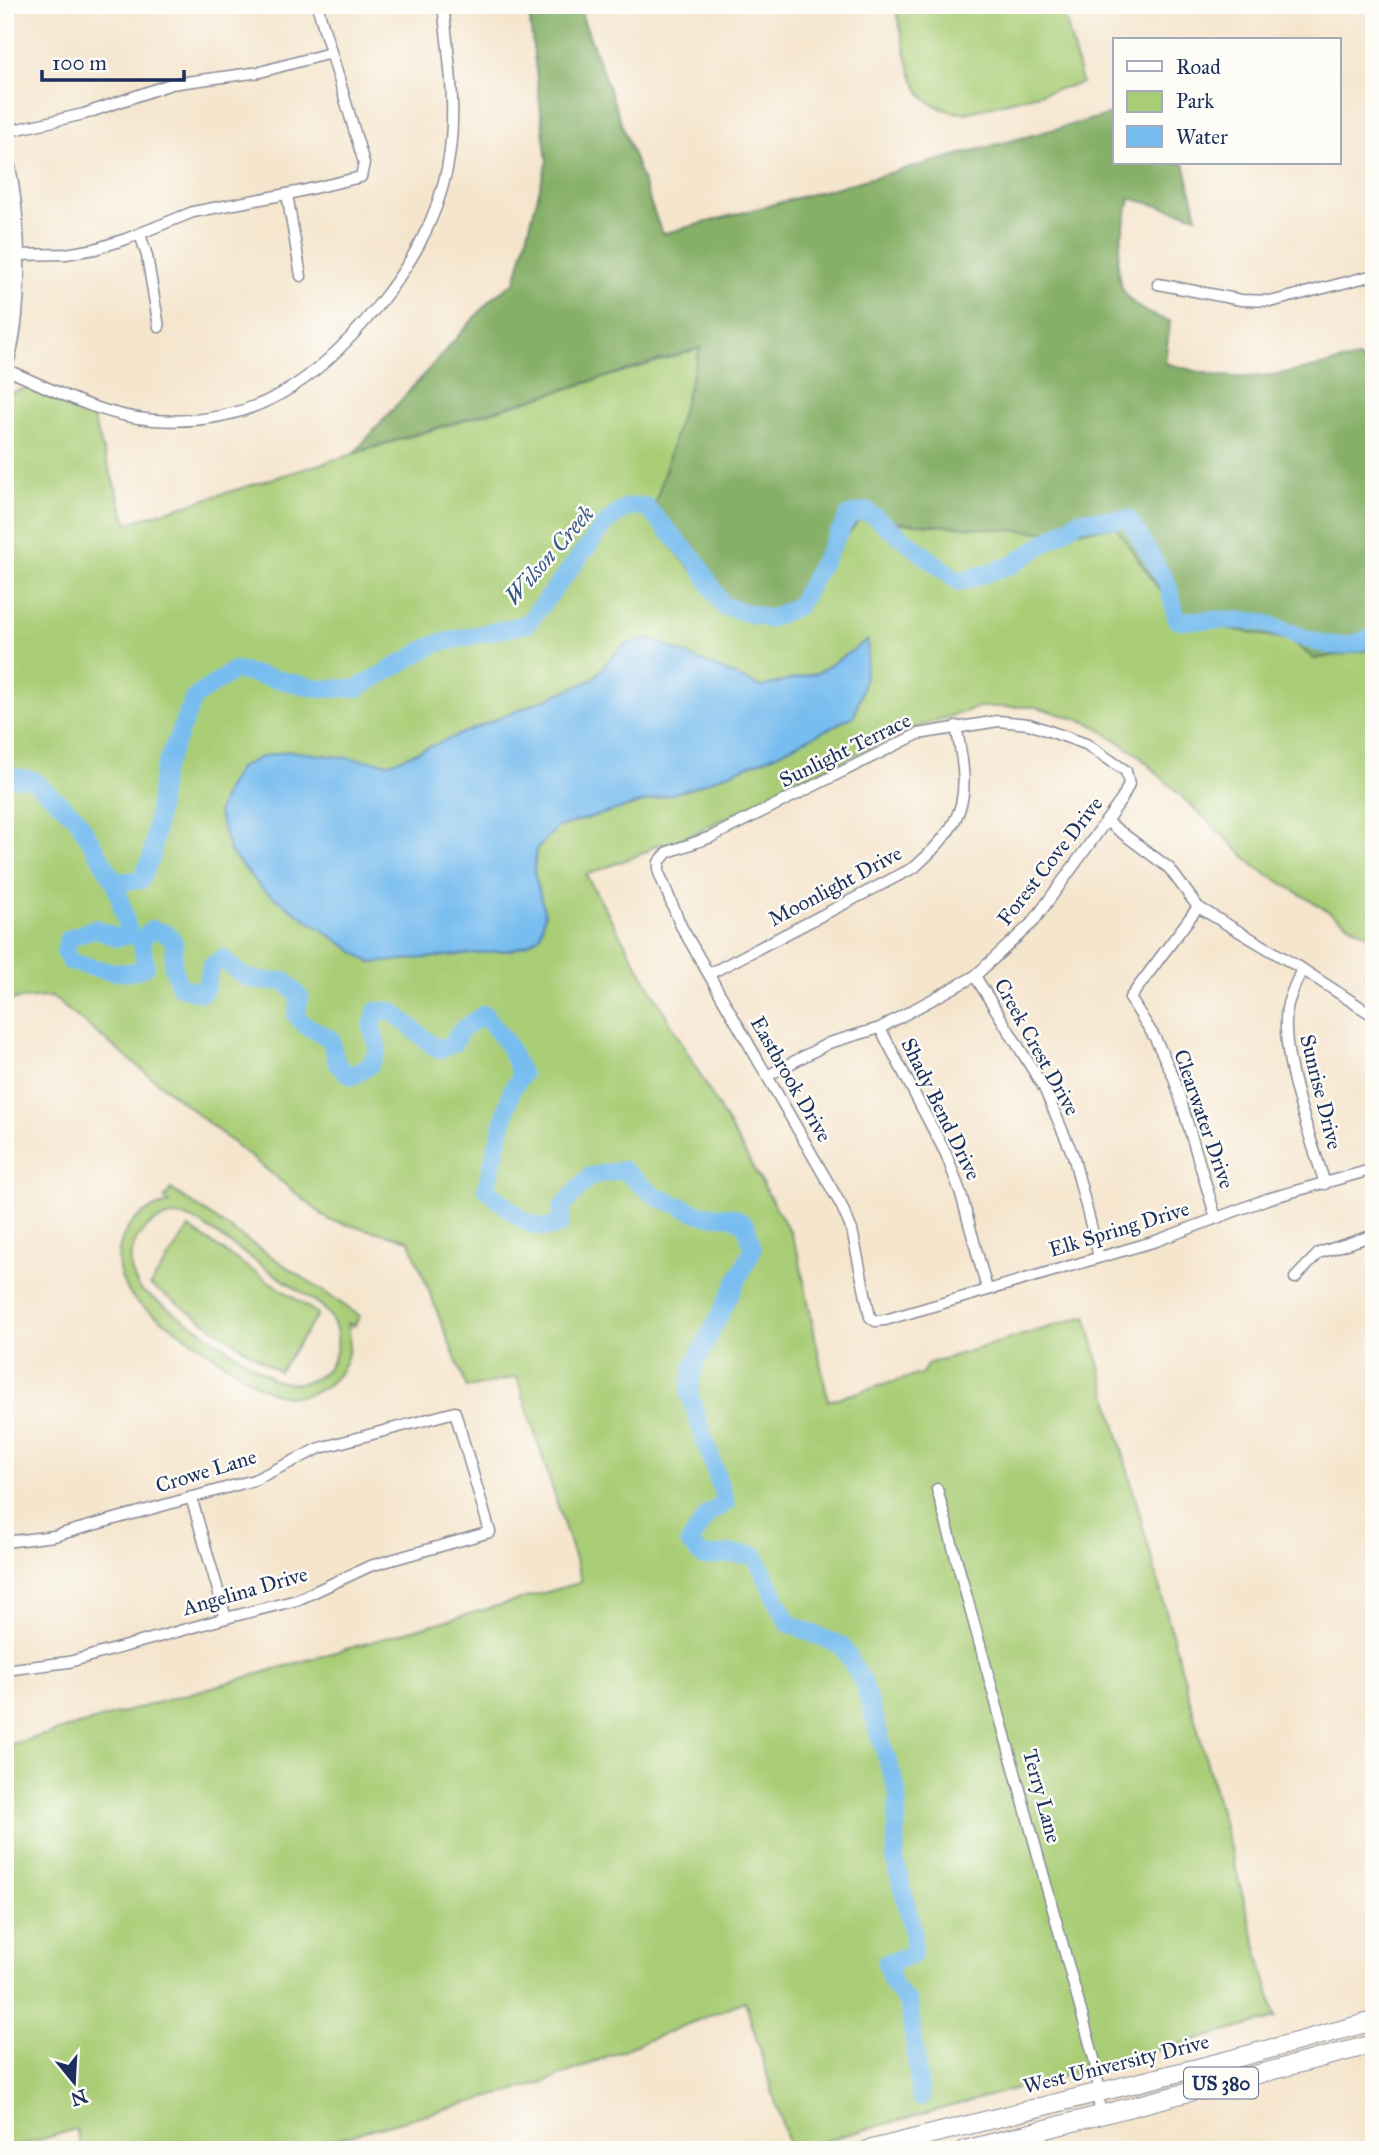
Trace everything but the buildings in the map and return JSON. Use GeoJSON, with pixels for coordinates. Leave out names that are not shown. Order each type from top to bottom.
{"type":"FeatureCollection","features":[{"type":"Feature","properties":{"kind":"highway","name":"West University Drive"},"geometry":{"type":"LineString","coordinates":[[868,2150],[1231,2060],[1374,2021]]}},
{"type":"Feature","properties":{"kind":"highway","name":"West University Drive"},"geometry":{"type":"LineString","coordinates":[[965,2150],[1374,2044]]}},
{"type":"Feature","properties":{"kind":"street"},"geometry":{"type":"LineString","coordinates":[[17,255],[88,251],[140,234],[193,212],[361,177],[364,163],[317,5]]}},
{"type":"Feature","properties":{"kind":"street"},"geometry":{"type":"LineString","coordinates":[[5,148],[15,204],[18,302],[14,347],[6,369],[105,411],[137,418],[169,421],[210,418],[249,408],[279,395],[320,368],[355,334],[398,280],[425,234],[438,201],[450,149],[453,113],[443,5]]}},
{"type":"Feature","properties":{"kind":"street"},"geometry":{"type":"LineString","coordinates":[[5,132],[84,114],[171,84],[260,72],[330,53]]}},
{"type":"Feature","properties":{"kind":"street"},"geometry":{"type":"LineString","coordinates":[[287,194],[301,276]]}},
{"type":"Feature","properties":{"kind":"street"},"geometry":{"type":"LineString","coordinates":[[140,234],[147,256],[159,327]]}},
{"type":"Feature","properties":{"kind":"street"},"geometry":{"type":"LineString","coordinates":[[1158,284],[1241,300],[1274,301],[1374,275]]}},
{"type":"Feature","properties":{"kind":"street","name":"Sunlight Terrace"},"geometry":{"type":"LineString","coordinates":[[659,862],[668,852],[711,837],[918,734],[956,726],[998,721],[1029,724],[1086,744],[1117,762],[1129,777]]}},
{"type":"Feature","properties":{"kind":"street","name":"Moonlight Drive"},"geometry":{"type":"LineString","coordinates":[[709,974],[915,867],[938,846],[955,824],[963,800],[964,779],[956,726]]}},
{"type":"Feature","properties":{"kind":"street","name":"Forest Cove Drive"},"geometry":{"type":"LineString","coordinates":[[767,1076],[829,1043],[880,1028],[975,976],[1033,922],[1122,799],[1129,784],[1129,777]]}},
{"type":"Feature","properties":{"kind":"street"},"geometry":{"type":"LineString","coordinates":[[1106,821],[1169,868],[1198,907],[1374,1016]]}},
{"type":"Feature","properties":{"kind":"street","name":"Eastbrook Drive"},"geometry":{"type":"LineString","coordinates":[[659,862],[659,873],[681,926],[841,1205],[852,1230],[868,1311],[875,1321]]}},
{"type":"Feature","properties":{"kind":"street","name":"Clearwater Drive"},"geometry":{"type":"LineString","coordinates":[[1198,907],[1130,998],[1155,1038],[1174,1078],[1216,1218]]}},
{"type":"Feature","properties":{"kind":"street","name":"Sunrise Drive"},"geometry":{"type":"LineString","coordinates":[[1302,969],[1287,1005],[1285,1036],[1290,1063],[1325,1184]]}},
{"type":"Feature","properties":{"kind":"street","name":"Creek Crest Drive"},"geometry":{"type":"LineString","coordinates":[[975,976],[1044,1088],[1073,1155],[1099,1257]]}},
{"type":"Feature","properties":{"kind":"street","name":"Shady Bend Drive"},"geometry":{"type":"LineString","coordinates":[[880,1028],[946,1154],[961,1194],[987,1289]]}},
{"type":"Feature","properties":{"kind":"street","name":"Elk Spring Drive"},"geometry":{"type":"LineString","coordinates":[[875,1321],[1157,1241],[1268,1199],[1374,1169]]}},
{"type":"Feature","properties":{"kind":"street"},"geometry":{"type":"LineString","coordinates":[[1295,1278],[1320,1253],[1374,1235]]}},
{"type":"Feature","properties":{"kind":"street","name":"Crowe Lane"},"geometry":{"type":"LineString","coordinates":[[5,1542],[54,1536],[254,1480],[320,1448],[455,1412],[490,1532]]}},
{"type":"Feature","properties":{"kind":"street","name":"Terry Lane"},"geometry":{"type":"LineString","coordinates":[[937,1489],[1091,2049],[1100,2091],[1099,2115]]}},
{"type":"Feature","properties":{"kind":"street"},"geometry":{"type":"LineString","coordinates":[[191,1497],[226,1618]]}},
{"type":"Feature","properties":{"kind":"street","name":"Angelina Drive"},"geometry":{"type":"LineString","coordinates":[[5,1670],[69,1662],[298,1600],[370,1566],[490,1532]]}},
{"type":"Feature","properties":{"kind":"green space"},"geometry":{"type":"Polygon","coordinates":[[[528,5],[578,5],[662,234],[1113,114],[1113,164],[1184,164],[1197,216],[1130,198],[1118,257],[1118,274],[1123,289],[1132,302],[1147,313],[1170,321],[1165,363],[1208,374],[1234,377],[1280,374],[1358,358],[1374,369],[1374,649],[1314,659],[1291,640],[1188,621],[1161,591],[1116,527],[1057,533],[859,520],[780,621],[715,596],[650,522],[700,348],[354,453],[492,298],[515,282],[547,161],[528,5]]]}},
{"type":"Feature","properties":{"kind":"green space"},"geometry":{"type":"Polygon","coordinates":[[[895,5],[1062,5],[1082,83],[965,113],[940,108],[924,97],[916,84],[908,63],[895,5]]]}},
{"type":"Feature","properties":{"kind":"green space"},"geometry":{"type":"Polygon","coordinates":[[[701,348],[696,365],[781,620],[859,520],[1057,533],[1116,527],[1160,591],[1188,621],[1291,640],[1314,659],[1374,649],[1374,939],[1257,868],[1137,754],[1090,723],[1036,707],[979,707],[926,724],[883,741],[695,833],[670,843],[655,845],[646,852],[586,875],[791,1234],[799,1257],[828,1401],[921,1374],[928,1364],[936,1361],[1086,1316],[1276,2018],[790,2150],[745,2001],[542,2083],[294,2150],[82,2150],[76,2129],[5,2150],[5,1746],[582,1582],[517,1377],[467,1388],[409,1240],[329,1220],[52,997],[5,1000],[5,394],[27,388],[92,416],[127,523],[701,348]]]}},
{"type":"Feature","properties":{"kind":"green space"},"geometry":{"type":"Polygon","coordinates":[[[171,1189],[360,1316],[354,1326],[348,1323],[350,1338],[346,1359],[340,1372],[330,1383],[303,1395],[288,1396],[267,1390],[144,1308],[130,1294],[118,1263],[120,1246],[126,1231],[137,1219],[151,1209],[170,1203],[164,1199],[171,1189]],[[172,1216],[159,1220],[140,1234],[131,1256],[131,1267],[142,1291],[273,1379],[291,1383],[307,1382],[320,1375],[330,1365],[336,1352],[337,1338],[333,1322],[323,1307],[200,1223],[185,1217],[172,1216]]]}},
{"type":"Feature","properties":{"kind":"green space"},"geometry":{"type":"Polygon","coordinates":[[[189,1228],[318,1314],[279,1372],[150,1285],[189,1228]]]}},
{"type":"Feature","properties":{"kind":"water"},"geometry":{"type":"Polygon","coordinates":[[[650,639],[761,687],[818,673],[868,640],[862,688],[854,716],[775,755],[692,788],[558,827],[536,850],[534,872],[545,914],[540,936],[511,950],[371,963],[262,889],[230,852],[218,812],[226,790],[240,767],[264,756],[289,751],[390,763],[592,680],[621,647],[634,641],[650,639]]]}},
{"type":"Feature","properties":{"kind":"waterway","name":"Wilson Creek"},"geometry":{"type":"LineString","coordinates":[[5,776],[33,780],[76,817],[115,882],[141,880],[152,856],[163,772],[194,698],[234,670],[321,689],[358,688],[435,644],[527,624],[606,523],[627,507],[645,506],[697,562],[723,606],[769,619],[798,606],[849,515],[867,511],[960,582],[1012,565],[1080,520],[1129,519],[1168,585],[1177,620],[1259,622],[1329,645],[1358,643],[1374,636]]}},
{"type":"Feature","properties":{"kind":"waterway"},"geometry":{"type":"LineString","coordinates":[[115,882],[130,935],[117,938],[95,928],[68,939],[65,952],[70,962],[110,971],[138,970],[146,966],[141,940],[152,929],[168,934],[174,942],[173,968],[180,987],[202,993],[211,966],[223,958],[238,972],[251,979],[285,981],[300,998],[296,1015],[303,1024],[331,1039],[339,1065],[353,1076],[370,1065],[378,1050],[372,1027],[376,1011],[392,1011],[433,1046],[441,1049],[454,1043],[460,1031],[484,1014],[507,1044],[522,1075],[512,1089],[486,1188],[529,1223],[549,1227],[560,1225],[562,1207],[590,1176],[623,1170],[655,1196],[703,1215],[734,1217],[746,1225],[753,1249],[693,1368],[689,1393],[726,1503],[709,1513],[689,1543],[703,1557],[755,1555],[788,1623],[842,1646],[862,1680],[898,1793],[895,1859],[913,1930],[913,1955],[886,1963],[894,1987],[909,2004],[921,2098]]}}]}
